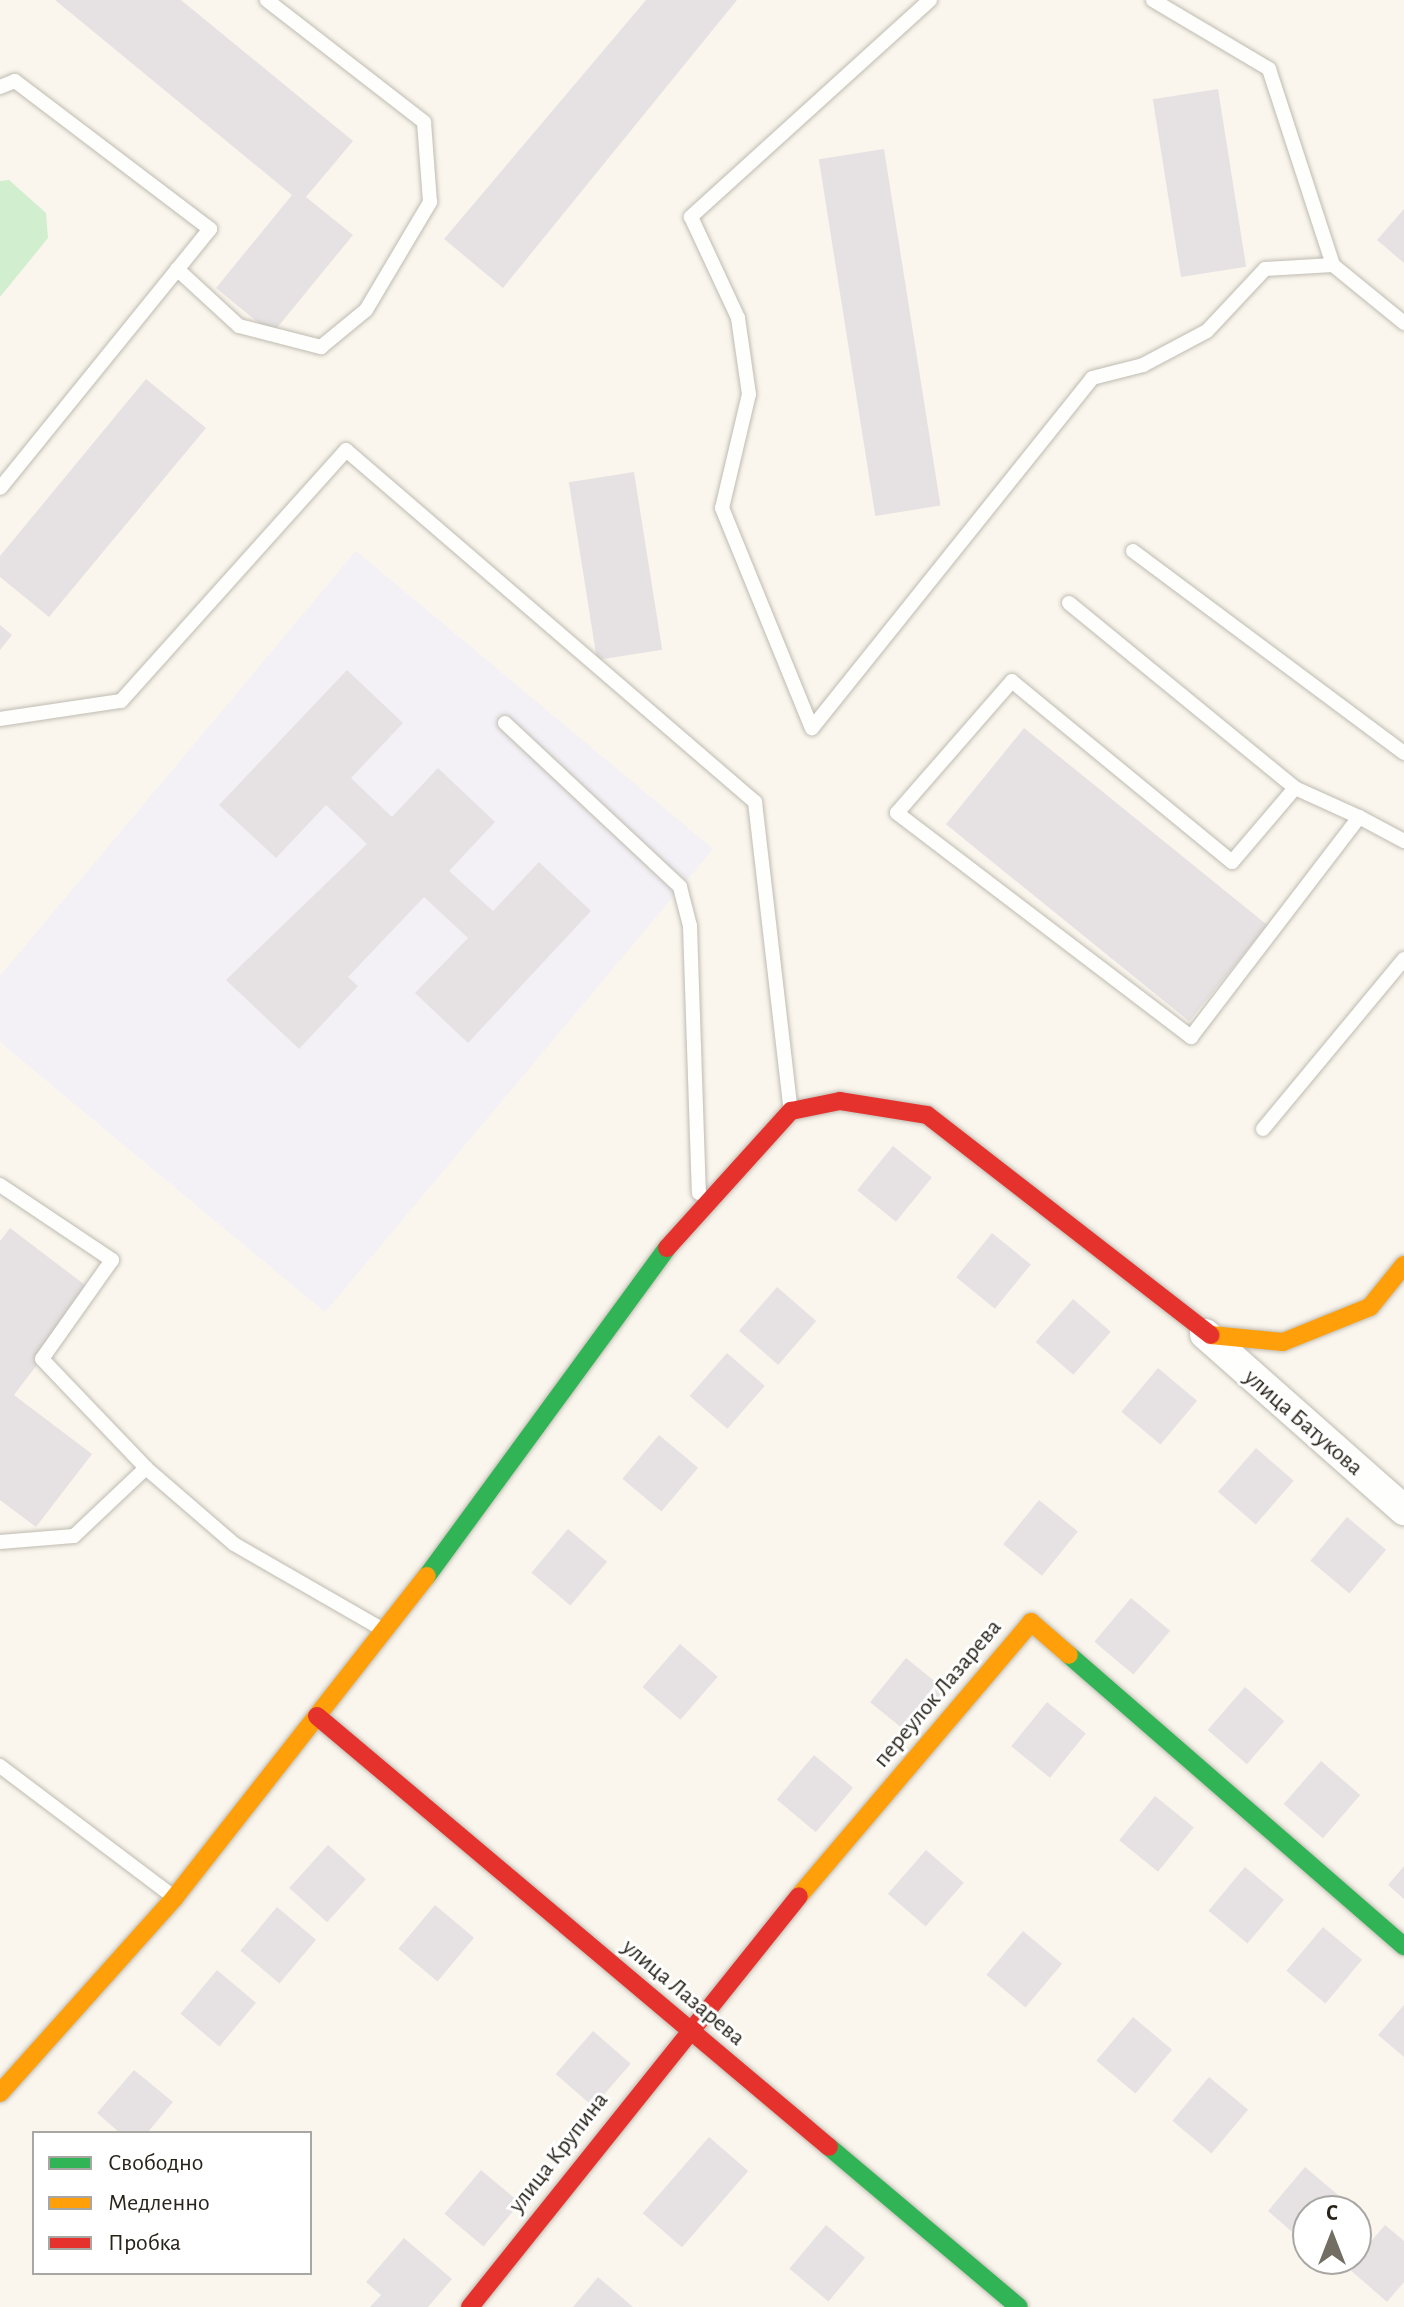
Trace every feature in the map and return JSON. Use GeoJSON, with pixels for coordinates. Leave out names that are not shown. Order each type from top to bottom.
{"type":"FeatureCollection","features":[{"type":"Feature","properties":{"kind":"street"},"geometry":{"type":"LineString","coordinates":[[0,2093],[80,1999],[175,1897],[386,1632],[699,1205],[791,1111],[840,1101],[927,1115],[1205,1334],[1283,1342],[1370,1307],[1404,1265]]}},
{"type":"Feature","properties":{"kind":"street","name":"улица Батукова"},"geometry":{"type":"LineString","coordinates":[[1205,1334],[1404,1510]]}},
{"type":"Feature","properties":{"kind":"street","name":"переулок Лазарева"},"geometry":{"type":"LineString","coordinates":[[687,2028],[1031,1622],[1404,1946]]}},
{"type":"Feature","properties":{"kind":"street","name":"улица Лазарева"},"geometry":{"type":"LineString","coordinates":[[317,1716],[1019,2307]]}},
{"type":"Feature","properties":{"kind":"street","name":"улица Крупина"},"geometry":{"type":"LineString","coordinates":[[470,2307],[687,2028]]}},
{"type":"Feature","properties":{"kind":"lane"},"geometry":{"type":"LineString","coordinates":[[177,269],[239,326],[321,347],[366,310],[430,202],[424,122],[267,0]]}},
{"type":"Feature","properties":{"kind":"lane"},"geometry":{"type":"LineString","coordinates":[[930,0],[691,217],[738,318],[749,394],[722,508],[812,728],[1092,378],[1143,365],[1207,331],[1265,269],[1333,265]]}},
{"type":"Feature","properties":{"kind":"lane"},"geometry":{"type":"LineString","coordinates":[[1153,0],[1269,69],[1333,265],[1404,323]]}},
{"type":"Feature","properties":{"kind":"lane"},"geometry":{"type":"LineString","coordinates":[[0,87],[15,81],[210,229],[0,488]]}},
{"type":"Feature","properties":{"kind":"lane"},"geometry":{"type":"LineString","coordinates":[[0,719],[121,701],[346,450],[755,802],[791,1111]]}},
{"type":"Feature","properties":{"kind":"lane"},"geometry":{"type":"LineString","coordinates":[[1133,551],[1404,753]]}},
{"type":"Feature","properties":{"kind":"lane"},"geometry":{"type":"LineString","coordinates":[[1069,603],[1295,788],[1404,841]]}},
{"type":"Feature","properties":{"kind":"lane"},"geometry":{"type":"LineString","coordinates":[[1295,788],[1232,862],[1012,681],[897,813],[1191,1037],[1359,817]]}},
{"type":"Feature","properties":{"kind":"lane"},"geometry":{"type":"LineString","coordinates":[[505,723],[680,887],[690,926],[699,1205]]}},
{"type":"Feature","properties":{"kind":"lane"},"geometry":{"type":"LineString","coordinates":[[1263,1129],[1404,959]]}},
{"type":"Feature","properties":{"kind":"lane"},"geometry":{"type":"LineString","coordinates":[[0,1185],[112,1260],[42,1359],[146,1468],[234,1544],[386,1632]]}},
{"type":"Feature","properties":{"kind":"lane"},"geometry":{"type":"LineString","coordinates":[[0,1542],[74,1536],[146,1468]]}},
{"type":"Feature","properties":{"kind":"lane"},"geometry":{"type":"LineString","coordinates":[[0,1766],[175,1897]]}},
{"type":"Feature","properties":{"kind":"shaded area"},"geometry":{"type":"Polygon","coordinates":[[[356,551],[713,849],[325,1312],[0,1042],[0,976],[356,551]]]}},
{"type":"Feature","properties":{"kind":"green space"},"geometry":{"type":"Polygon","coordinates":[[[9,180],[46,213],[48,238],[0,297],[0,181],[9,180]]]}},
{"type":"Feature","properties":{"kind":"building"},"geometry":{"type":"Polygon","coordinates":[[[55,0],[181,0],[353,141],[306,197],[353,235],[272,334],[216,288],[292,195],[55,0]]]}},
{"type":"Feature","properties":{"kind":"building"},"geometry":{"type":"Polygon","coordinates":[[[646,0],[737,0],[503,288],[444,239],[646,0]]]}},
{"type":"Feature","properties":{"kind":"building"},"geometry":{"type":"Polygon","coordinates":[[[1218,89],[1246,267],[1181,277],[1153,99],[1218,89]]]}},
{"type":"Feature","properties":{"kind":"building"},"geometry":{"type":"Polygon","coordinates":[[[884,149],[940,506],[875,516],[819,159],[884,149]]]}},
{"type":"Feature","properties":{"kind":"building"},"geometry":{"type":"Polygon","coordinates":[[[1404,209],[1404,263],[1377,240],[1404,209]]]}},
{"type":"Feature","properties":{"kind":"building"},"geometry":{"type":"Polygon","coordinates":[[[146,379],[206,428],[49,617],[0,577],[0,556],[146,379]]]}},
{"type":"Feature","properties":{"kind":"building"},"geometry":{"type":"Polygon","coordinates":[[[634,472],[662,650],[597,660],[569,482],[634,472]]]}},
{"type":"Feature","properties":{"kind":"building"},"geometry":{"type":"Polygon","coordinates":[[[0,625],[12,635],[0,650],[0,625]]]}},
{"type":"Feature","properties":{"kind":"building"},"geometry":{"type":"Polygon","coordinates":[[[347,670],[403,723],[351,778],[392,817],[438,768],[495,822],[449,871],[493,911],[539,862],[591,911],[468,1043],[415,993],[468,938],[424,897],[348,977],[358,986],[299,1049],[226,980],[367,844],[326,805],[276,858],[219,805],[347,670]]]}},
{"type":"Feature","properties":{"kind":"building"},"geometry":{"type":"Polygon","coordinates":[[[1024,728],[1267,925],[1189,1021],[946,824],[1024,728]]]}},
{"type":"Feature","properties":{"kind":"building"},"geometry":{"type":"Polygon","coordinates":[[[893,1146],[932,1177],[896,1222],[857,1190],[893,1146]]]}},
{"type":"Feature","properties":{"kind":"building"},"geometry":{"type":"Polygon","coordinates":[[[10,1228],[93,1291],[14,1395],[92,1454],[36,1527],[0,1500],[0,1241],[10,1228]]]}},
{"type":"Feature","properties":{"kind":"building"},"geometry":{"type":"Polygon","coordinates":[[[992,1233],[1031,1264],[995,1309],[956,1277],[992,1233]]]}},
{"type":"Feature","properties":{"kind":"building"},"geometry":{"type":"Polygon","coordinates":[[[777,1287],[816,1321],[778,1365],[739,1331],[777,1287]]]}},
{"type":"Feature","properties":{"kind":"building"},"geometry":{"type":"Polygon","coordinates":[[[1073,1299],[1111,1332],[1073,1375],[1036,1342],[1073,1299]]]}},
{"type":"Feature","properties":{"kind":"building"},"geometry":{"type":"Polygon","coordinates":[[[727,1353],[765,1386],[727,1429],[690,1396],[727,1353]]]}},
{"type":"Feature","properties":{"kind":"building"},"geometry":{"type":"Polygon","coordinates":[[[1158,1368],[1197,1401],[1160,1444],[1121,1412],[1158,1368]]]}},
{"type":"Feature","properties":{"kind":"building"},"geometry":{"type":"Polygon","coordinates":[[[659,1435],[698,1468],[661,1511],[622,1479],[659,1435]]]}},
{"type":"Feature","properties":{"kind":"building"},"geometry":{"type":"Polygon","coordinates":[[[1256,1448],[1294,1481],[1256,1525],[1218,1492],[1256,1448]]]}},
{"type":"Feature","properties":{"kind":"building"},"geometry":{"type":"Polygon","coordinates":[[[1039,1500],[1078,1531],[1042,1576],[1003,1544],[1039,1500]]]}},
{"type":"Feature","properties":{"kind":"building"},"geometry":{"type":"Polygon","coordinates":[[[1347,1517],[1386,1550],[1349,1593],[1310,1561],[1347,1517]]]}},
{"type":"Feature","properties":{"kind":"building"},"geometry":{"type":"Polygon","coordinates":[[[568,1529],[607,1562],[570,1605],[531,1573],[568,1529]]]}},
{"type":"Feature","properties":{"kind":"building"},"geometry":{"type":"Polygon","coordinates":[[[1131,1598],[1170,1631],[1133,1674],[1094,1642],[1131,1598]]]}},
{"type":"Feature","properties":{"kind":"building"},"geometry":{"type":"Polygon","coordinates":[[[680,1644],[718,1677],[680,1720],[643,1687],[680,1644]]]}},
{"type":"Feature","properties":{"kind":"building"},"geometry":{"type":"Polygon","coordinates":[[[906,1658],[945,1689],[909,1734],[870,1702],[906,1658]]]}},
{"type":"Feature","properties":{"kind":"building"},"geometry":{"type":"Polygon","coordinates":[[[1245,1687],[1284,1721],[1247,1764],[1208,1730],[1245,1687]]]}},
{"type":"Feature","properties":{"kind":"building"},"geometry":{"type":"Polygon","coordinates":[[[1047,1702],[1086,1733],[1050,1778],[1011,1746],[1047,1702]]]}},
{"type":"Feature","properties":{"kind":"building"},"geometry":{"type":"Polygon","coordinates":[[[814,1755],[853,1788],[816,1832],[777,1799],[814,1755]]]}},
{"type":"Feature","properties":{"kind":"building"},"geometry":{"type":"Polygon","coordinates":[[[1321,1761],[1360,1795],[1323,1838],[1284,1804],[1321,1761]]]}},
{"type":"Feature","properties":{"kind":"building"},"geometry":{"type":"Polygon","coordinates":[[[1155,1796],[1194,1827],[1158,1872],[1119,1840],[1155,1796]]]}},
{"type":"Feature","properties":{"kind":"building"},"geometry":{"type":"Polygon","coordinates":[[[328,1845],[366,1879],[327,1922],[289,1888],[328,1845]]]}},
{"type":"Feature","properties":{"kind":"building"},"geometry":{"type":"Polygon","coordinates":[[[926,1850],[964,1883],[926,1927],[888,1894],[926,1850]]]}},
{"type":"Feature","properties":{"kind":"building"},"geometry":{"type":"Polygon","coordinates":[[[1404,1866],[1404,1899],[1388,1885],[1404,1866]]]}},
{"type":"Feature","properties":{"kind":"building"},"geometry":{"type":"Polygon","coordinates":[[[1245,1867],[1284,1900],[1247,1943],[1208,1911],[1245,1867]]]}},
{"type":"Feature","properties":{"kind":"building"},"geometry":{"type":"Polygon","coordinates":[[[435,1905],[474,1938],[437,1981],[398,1949],[435,1905]]]}},
{"type":"Feature","properties":{"kind":"building"},"geometry":{"type":"Polygon","coordinates":[[[277,1907],[316,1940],[279,1983],[240,1951],[277,1907]]]}},
{"type":"Feature","properties":{"kind":"building"},"geometry":{"type":"Polygon","coordinates":[[[1323,1927],[1362,1960],[1325,2003],[1286,1971],[1323,1927]]]}},
{"type":"Feature","properties":{"kind":"building"},"geometry":{"type":"Polygon","coordinates":[[[1023,1931],[1062,1964],[1025,2007],[986,1975],[1023,1931]]]}},
{"type":"Feature","properties":{"kind":"building"},"geometry":{"type":"Polygon","coordinates":[[[217,1970],[256,2003],[219,2046],[180,2014],[217,1970]]]}},
{"type":"Feature","properties":{"kind":"building"},"geometry":{"type":"Polygon","coordinates":[[[1404,2005],[1404,2057],[1378,2035],[1404,2005]]]}},
{"type":"Feature","properties":{"kind":"building"},"geometry":{"type":"Polygon","coordinates":[[[1133,2017],[1172,2050],[1135,2093],[1096,2061],[1133,2017]]]}},
{"type":"Feature","properties":{"kind":"building"},"geometry":{"type":"Polygon","coordinates":[[[593,2031],[631,2064],[593,2107],[556,2074],[593,2031]]]}},
{"type":"Feature","properties":{"kind":"building"},"geometry":{"type":"Polygon","coordinates":[[[134,2070],[173,2102],[149,2131],[118,2131],[97,2113],[134,2070]]]}},
{"type":"Feature","properties":{"kind":"building"},"geometry":{"type":"Polygon","coordinates":[[[1209,2077],[1248,2110],[1211,2153],[1172,2121],[1209,2077]]]}},
{"type":"Feature","properties":{"kind":"building"},"geometry":{"type":"Polygon","coordinates":[[[709,2137],[748,2171],[682,2247],[643,2213],[709,2137]]]}},
{"type":"Feature","properties":{"kind":"building"},"geometry":{"type":"Polygon","coordinates":[[[1305,2167],[1338,2195],[1292,2195],[1292,2232],[1268,2211],[1305,2167]]]}},
{"type":"Feature","properties":{"kind":"building"},"geometry":{"type":"Polygon","coordinates":[[[481,2170],[520,2203],[483,2246],[444,2214],[481,2170]]]}},
{"type":"Feature","properties":{"kind":"building"},"geometry":{"type":"Polygon","coordinates":[[[826,2225],[865,2258],[828,2301],[789,2269],[826,2225]]]}},
{"type":"Feature","properties":{"kind":"building"},"geometry":{"type":"Polygon","coordinates":[[[1385,2225],[1404,2241],[1404,2282],[1387,2302],[1356,2275],[1372,2275],[1372,2240],[1385,2225]]]}},
{"type":"Feature","properties":{"kind":"building"},"geometry":{"type":"Polygon","coordinates":[[[404,2238],[452,2279],[428,2307],[370,2307],[381,2295],[366,2282],[404,2238]]]}},
{"type":"Feature","properties":{"kind":"building"},"geometry":{"type":"Polygon","coordinates":[[[598,2277],[633,2307],[573,2307],[598,2277]]]}},
{"type":"Feature","properties":{"kind":"traffic: fast"},"geometry":{"type":"LineString","coordinates":[[427,1576],[667,1248]]}},
{"type":"Feature","properties":{"kind":"traffic: fast"},"geometry":{"type":"LineString","coordinates":[[1069,1655],[1404,1946]]}},
{"type":"Feature","properties":{"kind":"traffic: fast"},"geometry":{"type":"LineString","coordinates":[[829,2147],[1019,2307]]}},
{"type":"Feature","properties":{"kind":"traffic: slow"},"geometry":{"type":"LineString","coordinates":[[1211,1335],[1283,1342],[1370,1307],[1404,1265]]}},
{"type":"Feature","properties":{"kind":"traffic: slow"},"geometry":{"type":"LineString","coordinates":[[0,2093],[175,1897],[427,1576]]}},
{"type":"Feature","properties":{"kind":"traffic: slow"},"geometry":{"type":"LineString","coordinates":[[799,1896],[1031,1622],[1069,1655]]}},
{"type":"Feature","properties":{"kind":"traffic: jam"},"geometry":{"type":"LineString","coordinates":[[667,1248],[791,1111],[840,1101],[927,1115],[1211,1335]]}},
{"type":"Feature","properties":{"kind":"traffic: jam"},"geometry":{"type":"LineString","coordinates":[[317,1716],[829,2147]]}},
{"type":"Feature","properties":{"kind":"traffic: jam"},"geometry":{"type":"LineString","coordinates":[[470,2307],[799,1896]]}}]}
